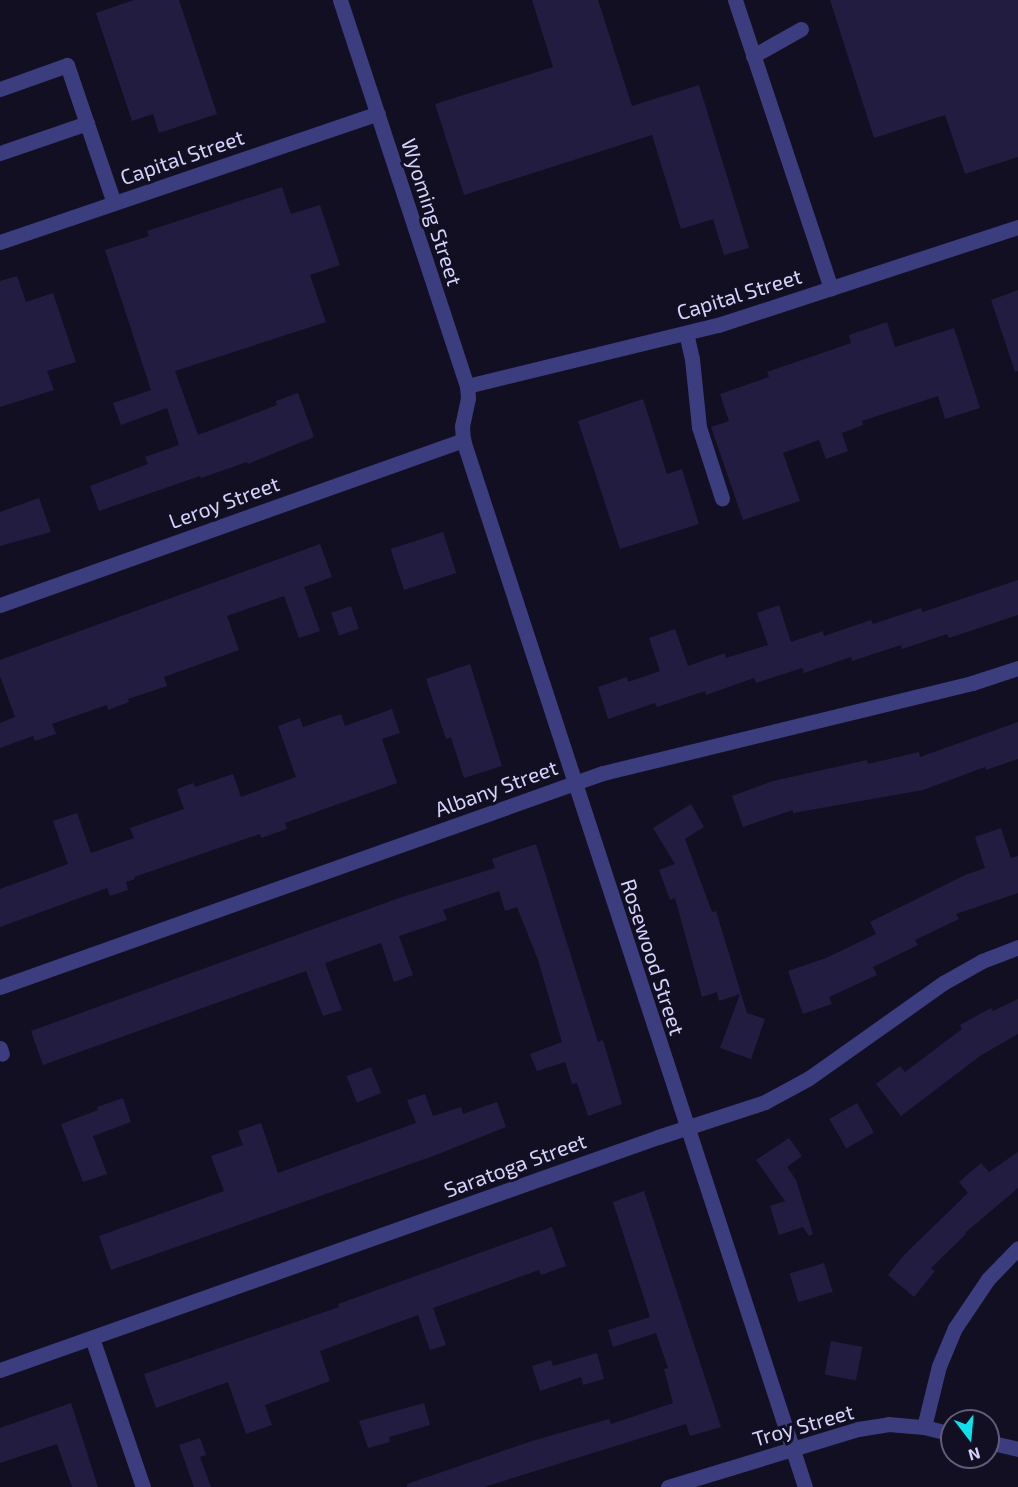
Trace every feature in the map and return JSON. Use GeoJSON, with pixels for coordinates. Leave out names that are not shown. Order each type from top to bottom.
{"type":"FeatureCollection","features":[{"type":"Feature","properties":{"kind":"street","name":"Wyoming Street"},"geometry":{"type":"LineString","coordinates":[[340,0],[467,386],[468,398],[462,426],[463,440]]}},
{"type":"Feature","properties":{"kind":"street"},"geometry":{"type":"LineString","coordinates":[[735,0],[831,288]]}},
{"type":"Feature","properties":{"kind":"street"},"geometry":{"type":"LineString","coordinates":[[753,56],[801,29]]}},
{"type":"Feature","properties":{"kind":"street"},"geometry":{"type":"LineString","coordinates":[[0,89],[67,65],[114,203]]}},
{"type":"Feature","properties":{"kind":"street","name":"Capital Street"},"geometry":{"type":"LineString","coordinates":[[0,242],[378,113]]}},
{"type":"Feature","properties":{"kind":"street"},"geometry":{"type":"LineString","coordinates":[[0,153],[87,123]]}},
{"type":"Feature","properties":{"kind":"street","name":"Capital Street"},"geometry":{"type":"LineString","coordinates":[[467,386],[686,333],[1018,227]]}},
{"type":"Feature","properties":{"kind":"street"},"geometry":{"type":"LineString","coordinates":[[686,333],[692,359],[699,427],[722,498]]}},
{"type":"Feature","properties":{"kind":"street","name":"Leroy Street"},"geometry":{"type":"LineString","coordinates":[[0,605],[463,440]]}},
{"type":"Feature","properties":{"kind":"street","name":"Rosewood Street"},"geometry":{"type":"LineString","coordinates":[[463,440],[805,1487]]}},
{"type":"Feature","properties":{"kind":"street","name":"Albany Street"},"geometry":{"type":"LineString","coordinates":[[0,987],[603,773],[972,683],[1018,668]]}},
{"type":"Feature","properties":{"kind":"street","name":"Saratoga Street"},"geometry":{"type":"LineString","coordinates":[[0,1370],[686,1127],[765,1102],[789,1090],[943,983],[982,961],[1018,946]]}},
{"type":"Feature","properties":{"kind":"street"},"geometry":{"type":"LineString","coordinates":[[924,1427],[939,1366],[955,1328],[988,1279],[1018,1248]]}},
{"type":"Feature","properties":{"kind":"street"},"geometry":{"type":"LineString","coordinates":[[92,1338],[142,1487]]}},
{"type":"Feature","properties":{"kind":"street","name":"Troy Street"},"geometry":{"type":"LineString","coordinates":[[668,1487],[858,1429],[888,1424],[924,1427],[940,1431]]}},
{"type":"Feature","properties":{"kind":"street"},"geometry":{"type":"LineString","coordinates":[[1000,1445],[1018,1449]]}},
{"type":"Feature","properties":{"kind":"building"},"geometry":{"type":"Polygon","coordinates":[[[134,0],[179,0],[217,114],[159,133],[153,114],[132,121],[96,13],[134,0]]]}},
{"type":"Feature","properties":{"kind":"building"},"geometry":{"type":"Polygon","coordinates":[[[532,0],[598,0],[632,106],[699,85],[749,248],[724,255],[713,219],[681,229],[652,135],[464,195],[435,104],[553,67],[532,0]]]}},
{"type":"Feature","properties":{"kind":"building"},"geometry":{"type":"Polygon","coordinates":[[[830,0],[1018,0],[1018,157],[965,174],[945,115],[874,138],[830,0]]]}},
{"type":"Feature","properties":{"kind":"building"},"geometry":{"type":"Polygon","coordinates":[[[282,187],[291,214],[320,205],[340,265],[310,275],[326,322],[175,371],[198,435],[277,405],[276,401],[298,393],[314,437],[248,464],[247,462],[201,478],[200,476],[99,511],[90,486],[148,464],[145,457],[179,445],[167,408],[121,425],[113,403],[151,390],[105,250],[149,236],[147,231],[282,187]]]}},
{"type":"Feature","properties":{"kind":"building"},"geometry":{"type":"Polygon","coordinates":[[[17,276],[26,302],[53,293],[76,362],[47,371],[54,390],[0,407],[0,281],[17,276]]]}},
{"type":"Feature","properties":{"kind":"building"},"geometry":{"type":"Polygon","coordinates":[[[1018,290],[1018,371],[1015,372],[991,300],[1018,290]]]}},
{"type":"Feature","properties":{"kind":"building"},"geometry":{"type":"Polygon","coordinates":[[[887,322],[895,347],[954,328],[980,408],[945,419],[938,396],[862,421],[863,425],[842,433],[848,451],[826,459],[819,440],[783,453],[800,501],[743,520],[711,427],[729,421],[720,394],[769,377],[767,372],[851,343],[849,335],[887,322]]]}},
{"type":"Feature","properties":{"kind":"building"},"geometry":{"type":"Polygon","coordinates":[[[643,399],[667,474],[682,469],[699,524],[620,549],[578,421],[643,399]]]}},
{"type":"Feature","properties":{"kind":"building"},"geometry":{"type":"Polygon","coordinates":[[[39,498],[51,532],[0,546],[0,512],[39,498]]]}},
{"type":"Feature","properties":{"kind":"building"},"geometry":{"type":"Polygon","coordinates":[[[443,532],[456,573],[404,590],[391,549],[443,532]]]}},
{"type":"Feature","properties":{"kind":"building"},"geometry":{"type":"Polygon","coordinates":[[[320,544],[332,577],[304,587],[320,631],[299,638],[284,596],[227,616],[239,650],[164,677],[167,686],[128,699],[129,702],[108,710],[107,705],[52,724],[56,734],[35,741],[33,736],[0,748],[0,723],[15,717],[0,676],[0,660],[320,544]]]}},
{"type":"Feature","properties":{"kind":"building"},"geometry":{"type":"Polygon","coordinates":[[[1018,580],[1018,615],[949,638],[947,634],[902,649],[901,645],[852,661],[851,657],[804,673],[802,668],[756,683],[754,678],[706,695],[705,691],[657,707],[655,703],[608,719],[598,687],[627,677],[628,682],[660,671],[649,638],[675,629],[688,666],[725,653],[726,658],[768,645],[757,613],[779,605],[791,642],[823,631],[824,636],[871,620],[873,624],[921,608],[923,612],[1018,580]]]}},
{"type":"Feature","properties":{"kind":"building"},"geometry":{"type":"Polygon","coordinates":[[[351,606],[359,629],[339,636],[331,613],[351,606]]]}},
{"type":"Feature","properties":{"kind":"building"},"geometry":{"type":"Polygon","coordinates":[[[470,664],[502,766],[464,778],[451,737],[446,739],[426,679],[470,664]]]}},
{"type":"Feature","properties":{"kind":"building"},"geometry":{"type":"Polygon","coordinates":[[[392,709],[400,733],[382,739],[397,783],[285,823],[287,829],[261,838],[260,834],[134,877],[135,879],[126,882],[128,890],[110,896],[107,888],[0,927],[0,889],[68,864],[53,821],[77,813],[91,853],[134,838],[130,828],[184,809],[177,789],[193,783],[195,787],[233,774],[241,797],[296,777],[278,726],[300,718],[303,727],[341,714],[345,726],[392,709]]]}},
{"type":"Feature","properties":{"kind":"building"},"geometry":{"type":"Polygon","coordinates":[[[1018,722],[1018,759],[986,770],[985,767],[923,790],[793,813],[793,810],[743,827],[732,796],[773,781],[867,760],[868,764],[919,752],[920,757],[1018,722]]]}},
{"type":"Feature","properties":{"kind":"building"},"geometry":{"type":"Polygon","coordinates":[[[691,804],[704,827],[685,839],[712,912],[716,911],[747,1013],[765,1019],[751,1059],[720,1048],[740,994],[719,1001],[717,992],[702,997],[675,898],[670,900],[659,870],[675,864],[653,828],[691,804]]]}},
{"type":"Feature","properties":{"kind":"building"},"geometry":{"type":"Polygon","coordinates":[[[1001,828],[1011,858],[1018,856],[1018,893],[956,914],[959,919],[915,940],[918,945],[873,967],[877,975],[829,997],[832,1004],[803,1014],[788,971],[826,958],[876,934],[870,922],[965,875],[985,868],[975,837],[1001,828]]]}},
{"type":"Feature","properties":{"kind":"building"},"geometry":{"type":"Polygon","coordinates":[[[536,844],[598,1042],[603,1040],[622,1104],[588,1116],[577,1083],[572,1084],[565,1062],[537,1071],[530,1054],[562,1042],[538,960],[517,907],[505,911],[499,891],[443,910],[447,920],[399,936],[413,975],[394,982],[381,943],[325,963],[342,1010],[323,1016],[306,971],[43,1065],[31,1031],[402,897],[495,868],[492,859],[536,844]]]}},
{"type":"Feature","properties":{"kind":"building"},"geometry":{"type":"Polygon","coordinates":[[[1018,999],[1018,1034],[980,1056],[901,1116],[876,1084],[900,1066],[905,1072],[962,1029],[960,1025],[991,1008],[993,1011],[1018,999]]]}},
{"type":"Feature","properties":{"kind":"building"},"geometry":{"type":"Polygon","coordinates":[[[371,1067],[381,1093],[357,1102],[347,1076],[371,1067]]]}},
{"type":"Feature","properties":{"kind":"building"},"geometry":{"type":"Polygon","coordinates":[[[425,1094],[433,1116],[461,1107],[463,1114],[497,1102],[506,1127],[436,1155],[111,1270],[99,1236],[224,1191],[211,1156],[243,1145],[238,1131],[261,1123],[278,1173],[416,1123],[407,1100],[425,1094]]]}},
{"type":"Feature","properties":{"kind":"building"},"geometry":{"type":"Polygon","coordinates":[[[123,1098],[131,1122],[93,1136],[107,1174],[83,1182],[61,1124],[123,1098]]]}},
{"type":"Feature","properties":{"kind":"building"},"geometry":{"type":"Polygon","coordinates":[[[857,1103],[874,1132],[846,1148],[829,1119],[857,1103]]]}},
{"type":"Feature","properties":{"kind":"building"},"geometry":{"type":"Polygon","coordinates":[[[789,1138],[802,1156],[787,1167],[796,1180],[813,1234],[809,1236],[803,1227],[779,1235],[770,1206],[785,1201],[756,1160],[789,1138]]]}},
{"type":"Feature","properties":{"kind":"building"},"geometry":{"type":"Polygon","coordinates":[[[1018,1152],[1018,1188],[965,1233],[931,1268],[935,1271],[914,1297],[888,1275],[905,1254],[968,1193],[959,1182],[981,1163],[989,1172],[1018,1152]]]}},
{"type":"Feature","properties":{"kind":"building"},"geometry":{"type":"Polygon","coordinates":[[[644,1191],[721,1427],[690,1436],[686,1424],[484,1487],[407,1487],[407,1484],[532,1441],[609,1419],[611,1424],[673,1403],[664,1369],[668,1368],[656,1333],[613,1347],[608,1330],[650,1317],[613,1202],[644,1191]]]}},
{"type":"Feature","properties":{"kind":"building"},"geometry":{"type":"Polygon","coordinates":[[[552,1227],[566,1266],[541,1275],[539,1270],[433,1308],[446,1345],[430,1350],[418,1315],[320,1351],[330,1381],[265,1405],[272,1425],[246,1434],[228,1382],[156,1408],[144,1374],[339,1307],[338,1304],[552,1227]]]}},
{"type":"Feature","properties":{"kind":"building"},"geometry":{"type":"Polygon","coordinates":[[[824,1263],[833,1292],[798,1302],[790,1274],[824,1263]]]}},
{"type":"Feature","properties":{"kind":"building"},"geometry":{"type":"Polygon","coordinates":[[[831,1341],[862,1347],[856,1380],[825,1374],[831,1341]]]}},
{"type":"Feature","properties":{"kind":"building"},"geometry":{"type":"Polygon","coordinates":[[[597,1353],[604,1379],[583,1385],[581,1377],[540,1391],[532,1366],[551,1360],[553,1366],[597,1353]]]}},
{"type":"Feature","properties":{"kind":"building"},"geometry":{"type":"Polygon","coordinates":[[[71,1403],[98,1487],[72,1487],[57,1444],[0,1463],[0,1428],[71,1403]]]}},
{"type":"Feature","properties":{"kind":"building"},"geometry":{"type":"Polygon","coordinates":[[[424,1403],[430,1425],[389,1437],[390,1442],[368,1448],[359,1421],[424,1403]]]}},
{"type":"Feature","properties":{"kind":"building"},"geometry":{"type":"Polygon","coordinates":[[[200,1438],[206,1455],[200,1457],[211,1487],[194,1487],[179,1445],[200,1438]]]}}]}
